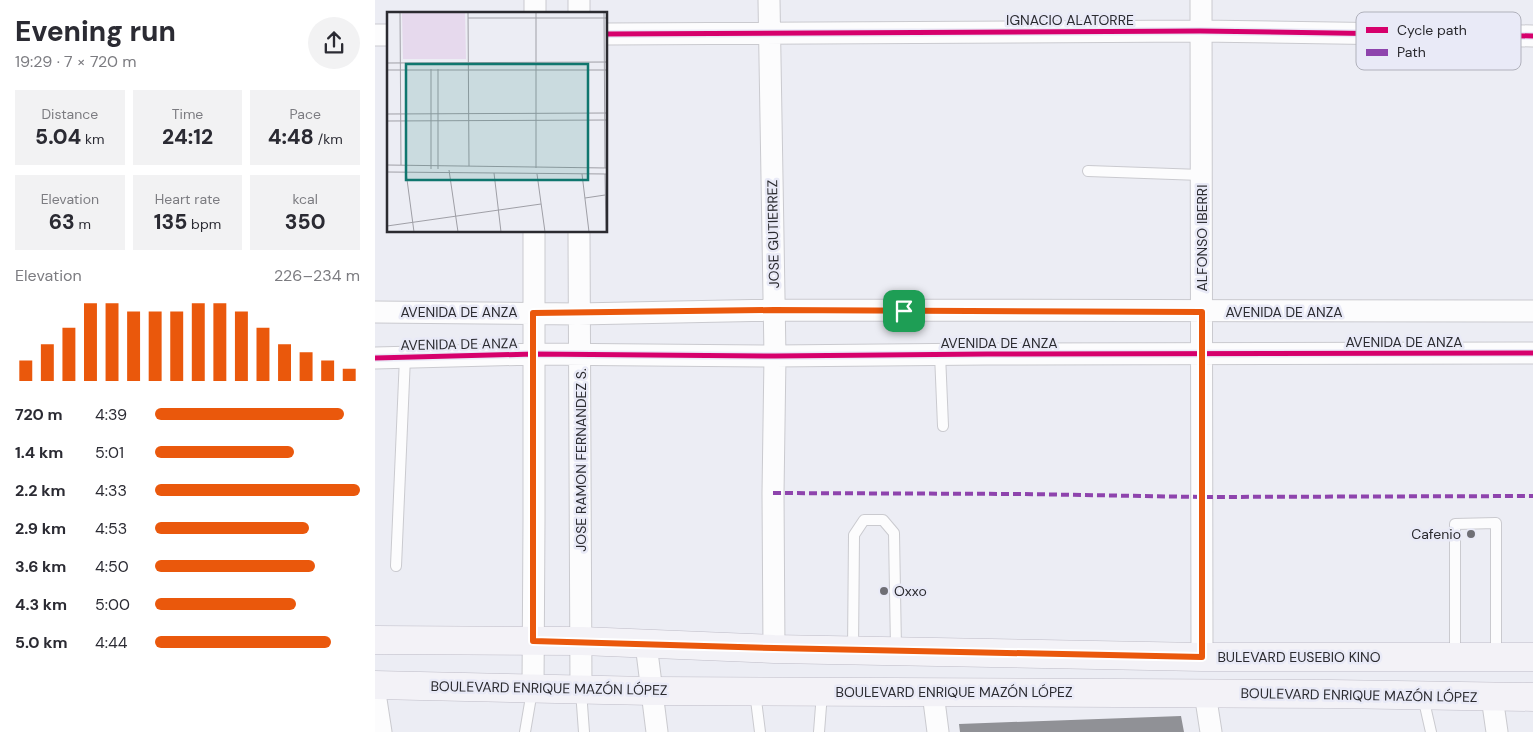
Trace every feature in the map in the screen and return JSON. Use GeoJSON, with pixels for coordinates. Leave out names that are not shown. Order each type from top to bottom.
{"type":"FeatureCollection","features":[{"type":"Feature","properties":{"kind":"main road","name":"BULEVARD EUSEBIO KINO"},"geometry":{"type":"LineString","coordinates":[[375,640],[582,641],[774,648],[1202,657],[1533,657]]}},
{"type":"Feature","properties":{"kind":"main road","name":"BOULEVARD ENRIQUE MAZÓN LÓPEZ"},"geometry":{"type":"LineString","coordinates":[[375,685],[651,691],[1533,697]]}},
{"type":"Feature","properties":{"kind":"street","name":"JOSE GUTIERREZ"},"geometry":{"type":"LineString","coordinates":[[769,0],[775,356],[773,493],[774,648]]}},
{"type":"Feature","properties":{"kind":"street","name":"ALFONSO IBERRI"},"geometry":{"type":"LineString","coordinates":[[1201,0],[1202,657]]}},
{"type":"Feature","properties":{"kind":"street","name":"IGNACIO ALATORRE"},"geometry":{"type":"LineString","coordinates":[[607,34],[1200,31],[1356,33]]}},
{"type":"Feature","properties":{"kind":"street"},"geometry":{"type":"LineString","coordinates":[[533,687],[534,232]]}},
{"type":"Feature","properties":{"kind":"street","name":"JOSE RAMON FERNANDEZ S."},"geometry":{"type":"LineString","coordinates":[[579,232],[581,688]]}},
{"type":"Feature","properties":{"kind":"street","name":"AVENIDA DE ANZA"},"geometry":{"type":"LineString","coordinates":[[375,312],[578,314],[774,310],[1533,312]]}},
{"type":"Feature","properties":{"kind":"street","name":"AVENIDA DE ANZA"},"geometry":{"type":"LineString","coordinates":[[375,358],[534,354],[775,356],[1533,353]]}},
{"type":"Feature","properties":{"kind":"street"},"geometry":{"type":"LineString","coordinates":[[646,644],[657,732]]}},
{"type":"Feature","properties":{"kind":"street"},"geometry":{"type":"LineString","coordinates":[[933,692],[938,732]]}},
{"type":"Feature","properties":{"kind":"street"},"geometry":{"type":"LineString","coordinates":[[375,693],[381,732]]}},
{"type":"Feature","properties":{"kind":"street"},"geometry":{"type":"LineString","coordinates":[[1205,694],[1211,732]]}},
{"type":"Feature","properties":{"kind":"street"},"geometry":{"type":"LineString","coordinates":[[1492,697],[1497,732]]}},
{"type":"Feature","properties":{"kind":"lane"},"geometry":{"type":"LineString","coordinates":[[1088,171],[1201,175]]}},
{"type":"Feature","properties":{"kind":"lane"},"geometry":{"type":"LineString","coordinates":[[940,354],[943,426]]}},
{"type":"Feature","properties":{"kind":"lane"},"geometry":{"type":"LineString","coordinates":[[396,566],[405,357]]}},
{"type":"Feature","properties":{"kind":"lane"},"geometry":{"type":"LineString","coordinates":[[853,650],[854,535],[864,520],[883,520],[894,533],[896,650]]}},
{"type":"Feature","properties":{"kind":"lane"},"geometry":{"type":"LineString","coordinates":[[1455,656],[1455,524],[1497,523],[1497,657]]}},
{"type":"Feature","properties":{"kind":"lane"},"geometry":{"type":"LineString","coordinates":[[525,732],[533,687]]}},
{"type":"Feature","properties":{"kind":"lane"},"geometry":{"type":"LineString","coordinates":[[581,688],[585,732]]}},
{"type":"Feature","properties":{"kind":"lane"},"geometry":{"type":"LineString","coordinates":[[755,691],[760,732]]}},
{"type":"Feature","properties":{"kind":"lane"},"geometry":{"type":"LineString","coordinates":[[819,732],[822,692]]}},
{"type":"Feature","properties":{"kind":"lane"},"geometry":{"type":"LineString","coordinates":[[1423,696],[1431,732]]}},
{"type":"Feature","properties":{"kind":"building"},"geometry":{"type":"Polygon","coordinates":[[[1181,716],[1184,732],[960,732],[959,724],[1181,716]]]}},
{"type":"Feature","properties":{"kind":"marked path"},"geometry":{"type":"LineString","coordinates":[[773,493],[1201,497],[1533,496]]}},
{"type":"Feature","properties":{"kind":"cycle path"},"geometry":{"type":"LineString","coordinates":[[607,34],[1200,31],[1356,33]]}},
{"type":"Feature","properties":{"kind":"cycle path"},"geometry":{"type":"LineString","coordinates":[[1521,36],[1533,36]]}},
{"type":"Feature","properties":{"kind":"cycle path"},"geometry":{"type":"LineString","coordinates":[[375,358],[534,354],[775,356],[1533,353]]}},
{"type":"Feature","properties":{"kind":"place","name":"Cafenio"},"geometry":{"type":"Point","coordinates":[1471,534]}},
{"type":"Feature","properties":{"kind":"place","name":"Oxxo"},"geometry":{"type":"Point","coordinates":[884,591]}},
{"type":"Feature","properties":{"kind":"route"},"geometry":{"type":"LineString","coordinates":[[774,310],[904,311],[1202,312],[1202,657],[533,641],[533,313],[578,314],[774,310]]}}]}
